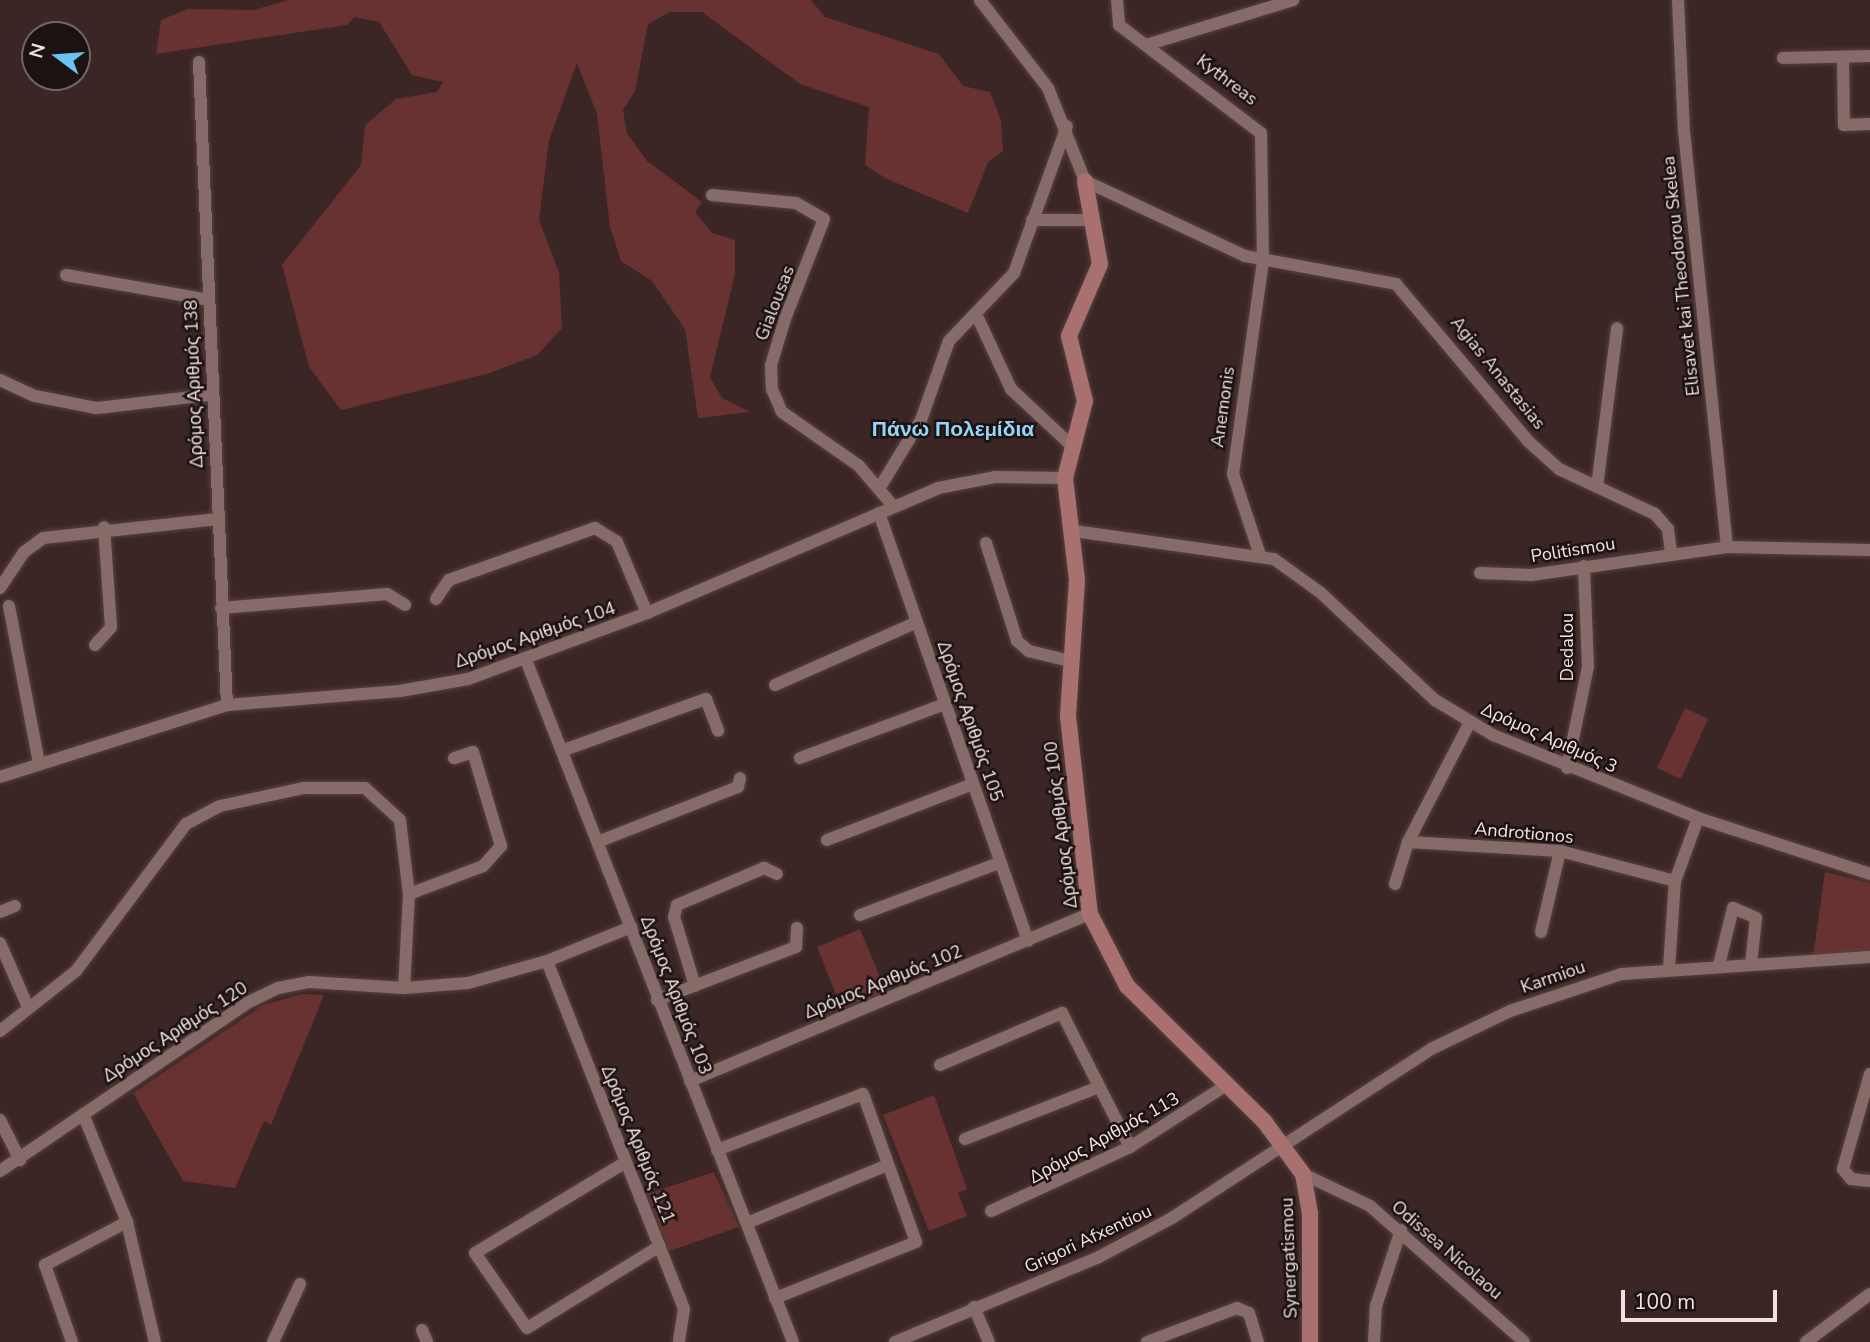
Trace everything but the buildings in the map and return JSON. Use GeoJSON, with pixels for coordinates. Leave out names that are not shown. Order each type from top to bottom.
{"type":"FeatureCollection","features":[{"type":"Feature","properties":{"kind":"main road"},"geometry":{"type":"LineString","coordinates":[[1065,478],[1085,401],[1069,336],[1098,274],[1093,220],[1085,181]]}},
{"type":"Feature","properties":{"kind":"main road","name":"Δρόμος Αριθμός 100"},"geometry":{"type":"LineString","coordinates":[[1065,478],[1074,531],[1068,716],[1090,914],[1126,986],[1228,1084],[1286,1148],[1303,1174]]}},
{"type":"Feature","properties":{"kind":"main road","name":"Synergatismou"},"geometry":{"type":"LineString","coordinates":[[1303,1174],[1310,1213],[1310,1342]]}},
{"type":"Feature","properties":{"kind":"street"},"geometry":{"type":"LineString","coordinates":[[980,0],[1035,67],[1068,126],[1085,181]]}},
{"type":"Feature","properties":{"kind":"street","name":"Kythreas"},"geometry":{"type":"LineString","coordinates":[[1117,0],[1115,18],[1261,133],[1263,261]]}},
{"type":"Feature","properties":{"kind":"street"},"geometry":{"type":"LineString","coordinates":[[1146,45],[1293,0]]}},
{"type":"Feature","properties":{"kind":"street","name":"Elisavet kai Theodorou Skelea"},"geometry":{"type":"LineString","coordinates":[[1678,0],[1684,131],[1727,547]]}},
{"type":"Feature","properties":{"kind":"street"},"geometry":{"type":"LineString","coordinates":[[1783,58],[1870,56]]}},
{"type":"Feature","properties":{"kind":"street"},"geometry":{"type":"LineString","coordinates":[[1843,57],[1844,125],[1870,124]]}},
{"type":"Feature","properties":{"kind":"street","name":"Δρόμος Αριθμός 138"},"geometry":{"type":"LineString","coordinates":[[199,62],[209,300],[210,394],[227,705]]}},
{"type":"Feature","properties":{"kind":"street"},"geometry":{"type":"LineString","coordinates":[[880,487],[921,420],[949,341],[977,316],[1014,273],[1068,126]]}},
{"type":"Feature","properties":{"kind":"street","name":"Agias Anastasias"},"geometry":{"type":"LineString","coordinates":[[1085,181],[1263,261],[1396,284],[1528,441],[1559,469],[1663,520],[1671,554]]}},
{"type":"Feature","properties":{"kind":"street","name":"Gialousas"},"geometry":{"type":"LineString","coordinates":[[712,195],[796,203],[824,219],[785,319],[771,365],[772,389],[782,412],[880,487],[894,507]]}},
{"type":"Feature","properties":{"kind":"street"},"geometry":{"type":"LineString","coordinates":[[1032,220],[1093,220]]}},
{"type":"Feature","properties":{"kind":"street","name":"Anemonis"},"geometry":{"type":"LineString","coordinates":[[1260,555],[1233,474],[1263,261]]}},
{"type":"Feature","properties":{"kind":"street"},"geometry":{"type":"LineString","coordinates":[[66,275],[209,300]]}},
{"type":"Feature","properties":{"kind":"street"},"geometry":{"type":"LineString","coordinates":[[977,316],[1011,389],[1072,446]]}},
{"type":"Feature","properties":{"kind":"street"},"geometry":{"type":"LineString","coordinates":[[1597,486],[1617,328]]}},
{"type":"Feature","properties":{"kind":"street"},"geometry":{"type":"LineString","coordinates":[[0,380],[35,397],[97,408],[210,394]]}},
{"type":"Feature","properties":{"kind":"street","name":"Δρόμος Αριθμός 104"},"geometry":{"type":"LineString","coordinates":[[0,777],[227,705],[400,691],[526,660],[647,613],[879,513],[967,481],[1065,478]]}},
{"type":"Feature","properties":{"kind":"street","name":"Δρόμος Αριθμός 105"},"geometry":{"type":"LineString","coordinates":[[879,513],[1028,941]]}},
{"type":"Feature","properties":{"kind":"street"},"geometry":{"type":"LineString","coordinates":[[0,588],[24,552],[43,538],[104,527],[218,519]]}},
{"type":"Feature","properties":{"kind":"street"},"geometry":{"type":"LineString","coordinates":[[95,645],[111,627],[104,527]]}},
{"type":"Feature","properties":{"kind":"street"},"geometry":{"type":"LineString","coordinates":[[436,599],[449,580],[595,528],[617,542],[647,613]]}},
{"type":"Feature","properties":{"kind":"street"},"geometry":{"type":"LineString","coordinates":[[1074,531],[1173,549],[1260,555]]}},
{"type":"Feature","properties":{"kind":"street"},"geometry":{"type":"LineString","coordinates":[[986,543],[1017,641],[1029,651],[1070,660]]}},
{"type":"Feature","properties":{"kind":"street"},"geometry":{"type":"LineString","coordinates":[[1671,554],[1727,547],[1870,550]]}},
{"type":"Feature","properties":{"kind":"street","name":"Politismou"},"geometry":{"type":"LineString","coordinates":[[1480,573],[1531,575],[1671,554]]}},
{"type":"Feature","properties":{"kind":"street","name":"Δρόμος Αριθμός 3"},"geometry":{"type":"LineString","coordinates":[[1260,555],[1311,584],[1435,701],[1470,722],[1567,768],[1698,818],[1870,874]]}},
{"type":"Feature","properties":{"kind":"street","name":"Dedalou"},"geometry":{"type":"LineString","coordinates":[[1567,768],[1588,667],[1584,566]]}},
{"type":"Feature","properties":{"kind":"street"},"geometry":{"type":"LineString","coordinates":[[221,608],[387,594],[405,605]]}},
{"type":"Feature","properties":{"kind":"street"},"geometry":{"type":"LineString","coordinates":[[9,606],[39,764]]}},
{"type":"Feature","properties":{"kind":"street"},"geometry":{"type":"LineString","coordinates":[[775,685],[917,622]]}},
{"type":"Feature","properties":{"kind":"street","name":"Δρόμος Αριθμός 103"},"geometry":{"type":"LineString","coordinates":[[526,660],[600,841],[657,1000],[793,1342]]}},
{"type":"Feature","properties":{"kind":"street"},"geometry":{"type":"LineString","coordinates":[[564,750],[706,699],[718,731]]}},
{"type":"Feature","properties":{"kind":"street"},"geometry":{"type":"LineString","coordinates":[[800,758],[945,704]]}},
{"type":"Feature","properties":{"kind":"street"},"geometry":{"type":"LineString","coordinates":[[1395,884],[1408,842],[1470,722]]}},
{"type":"Feature","properties":{"kind":"street"},"geometry":{"type":"LineString","coordinates":[[409,894],[483,866],[503,841],[473,752],[454,758]]}},
{"type":"Feature","properties":{"kind":"street"},"geometry":{"type":"LineString","coordinates":[[600,841],[738,787],[740,778]]}},
{"type":"Feature","properties":{"kind":"street"},"geometry":{"type":"LineString","coordinates":[[827,839],[973,784]]}},
{"type":"Feature","properties":{"kind":"street"},"geometry":{"type":"LineString","coordinates":[[0,1031],[76,971],[111,930],[161,849],[186,824],[220,806],[304,788],[365,788],[400,820],[409,894],[404,988]]}},
{"type":"Feature","properties":{"kind":"street"},"geometry":{"type":"LineString","coordinates":[[1669,968],[1675,881],[1698,818]]}},
{"type":"Feature","properties":{"kind":"street","name":"Androtionos"},"geometry":{"type":"LineString","coordinates":[[1408,842],[1560,851],[1675,881]]}},
{"type":"Feature","properties":{"kind":"street"},"geometry":{"type":"LineString","coordinates":[[1541,932],[1560,851]]}},
{"type":"Feature","properties":{"kind":"street"},"geometry":{"type":"LineString","coordinates":[[860,915],[999,863]]}},
{"type":"Feature","properties":{"kind":"street"},"geometry":{"type":"LineString","coordinates":[[695,986],[674,917],[677,905],[764,869],[777,874]]}},
{"type":"Feature","properties":{"kind":"street"},"geometry":{"type":"LineString","coordinates":[[0,912],[15,906]]}},
{"type":"Feature","properties":{"kind":"street"},"geometry":{"type":"LineString","coordinates":[[1719,965],[1733,908],[1756,918],[1751,964]]}},
{"type":"Feature","properties":{"kind":"street","name":"Δρόμος Αριθμός 102"},"geometry":{"type":"LineString","coordinates":[[690,1081],[1090,914]]}},
{"type":"Feature","properties":{"kind":"street","name":"Δρόμος Αριθμός 120"},"geometry":{"type":"LineString","coordinates":[[0,1171],[278,988],[309,982],[404,988],[468,983],[547,961],[631,927]]}},
{"type":"Feature","properties":{"kind":"street"},"geometry":{"type":"LineString","coordinates":[[657,1000],[796,947],[797,928]]}},
{"type":"Feature","properties":{"kind":"street"},"geometry":{"type":"LineString","coordinates":[[0,943],[28,1007]]}},
{"type":"Feature","properties":{"kind":"street","name":"Karmiou"},"geometry":{"type":"LineString","coordinates":[[1286,1148],[1432,1049],[1499,1016],[1580,985],[1669,968],[1870,957]]}},
{"type":"Feature","properties":{"kind":"street","name":"Δρόμος Αριθμός 121"},"geometry":{"type":"LineString","coordinates":[[547,961],[684,1309],[679,1342]]}},
{"type":"Feature","properties":{"kind":"street"},"geometry":{"type":"LineString","coordinates":[[940,1065],[1062,1013],[1130,1147]]}},
{"type":"Feature","properties":{"kind":"street"},"geometry":{"type":"LineString","coordinates":[[1870,1074],[1843,1169],[1851,1179],[1870,1181]]}},
{"type":"Feature","properties":{"kind":"street","name":"Δρόμος Αριθμός 113"},"geometry":{"type":"LineString","coordinates":[[991,1211],[1130,1147],[1228,1084]]}},
{"type":"Feature","properties":{"kind":"street"},"geometry":{"type":"LineString","coordinates":[[965,1139],[1099,1087]]}},
{"type":"Feature","properties":{"kind":"street"},"geometry":{"type":"LineString","coordinates":[[717,1150],[863,1094],[916,1242],[775,1298]]}},
{"type":"Feature","properties":{"kind":"street"},"geometry":{"type":"LineString","coordinates":[[83,1114],[127,1222],[155,1342]]}},
{"type":"Feature","properties":{"kind":"street"},"geometry":{"type":"LineString","coordinates":[[0,1120],[20,1160]]}},
{"type":"Feature","properties":{"kind":"street","name":"Grigori Afxentiou"},"geometry":{"type":"LineString","coordinates":[[895,1342],[1099,1257],[1286,1148]]}},
{"type":"Feature","properties":{"kind":"street"},"geometry":{"type":"LineString","coordinates":[[626,1162],[475,1253],[527,1328],[660,1246]]}},
{"type":"Feature","properties":{"kind":"street"},"geometry":{"type":"LineString","coordinates":[[747,1223],[888,1165]]}},
{"type":"Feature","properties":{"kind":"street","name":"Odissea Nicolaou"},"geometry":{"type":"LineString","coordinates":[[1303,1174],[1370,1206],[1401,1230],[1524,1342]]}},
{"type":"Feature","properties":{"kind":"street"},"geometry":{"type":"LineString","coordinates":[[72,1342],[45,1265],[127,1222]]}},
{"type":"Feature","properties":{"kind":"street"},"geometry":{"type":"LineString","coordinates":[[1374,1342],[1376,1306],[1401,1230]]}},
{"type":"Feature","properties":{"kind":"street"},"geometry":{"type":"LineString","coordinates":[[273,1342],[300,1284]]}},
{"type":"Feature","properties":{"kind":"street"},"geometry":{"type":"LineString","coordinates":[[1806,1342],[1870,1294]]}},
{"type":"Feature","properties":{"kind":"street"},"geometry":{"type":"LineString","coordinates":[[974,1307],[989,1342]]}},
{"type":"Feature","properties":{"kind":"street"},"geometry":{"type":"LineString","coordinates":[[1147,1342],[1237,1308],[1249,1313],[1258,1342]]}},
{"type":"Feature","properties":{"kind":"shaded area"},"geometry":{"type":"Polygon","coordinates":[[[289,0],[811,0],[825,17],[939,54],[963,86],[990,92],[1001,120],[1003,151],[988,162],[968,213],[887,179],[865,165],[869,107],[800,84],[702,12],[670,12],[648,24],[635,91],[623,110],[627,133],[647,161],[702,202],[695,212],[712,233],[735,240],[735,274],[710,377],[722,398],[750,412],[698,418],[685,329],[652,281],[621,261],[610,227],[597,114],[577,63],[549,140],[539,220],[559,272],[562,328],[537,355],[490,373],[341,410],[309,367],[282,265],[361,165],[365,125],[396,99],[437,92],[443,82],[412,75],[379,22],[354,17],[347,25],[156,54],[161,20],[188,9],[253,10],[289,0]]]}},
{"type":"Feature","properties":{"kind":"shaded area"},"geometry":{"type":"Polygon","coordinates":[[[1685,708],[1708,719],[1681,779],[1657,768],[1685,708]]]}},
{"type":"Feature","properties":{"kind":"shaded area"},"geometry":{"type":"Polygon","coordinates":[[[1825,872],[1870,883],[1870,953],[1813,957],[1825,872]]]}},
{"type":"Feature","properties":{"kind":"shaded area"},"geometry":{"type":"Polygon","coordinates":[[[860,929],[886,992],[842,1009],[817,947],[860,929]]]}},
{"type":"Feature","properties":{"kind":"shaded area"},"geometry":{"type":"Polygon","coordinates":[[[301,994],[324,995],[271,1125],[264,1121],[235,1188],[183,1181],[133,1093],[263,1005],[301,994]]]}},
{"type":"Feature","properties":{"kind":"shaded area"},"geometry":{"type":"Polygon","coordinates":[[[934,1095],[967,1189],[958,1193],[967,1216],[929,1231],[883,1115],[934,1095]]]}},
{"type":"Feature","properties":{"kind":"shaded area"},"geometry":{"type":"Polygon","coordinates":[[[714,1172],[739,1227],[669,1251],[647,1194],[714,1172]]]}},
{"type":"Feature","properties":{"kind":"district","name":"Πάνω Πολεμίδια"},"geometry":{"type":"Point","coordinates":[953,429]}}]}
